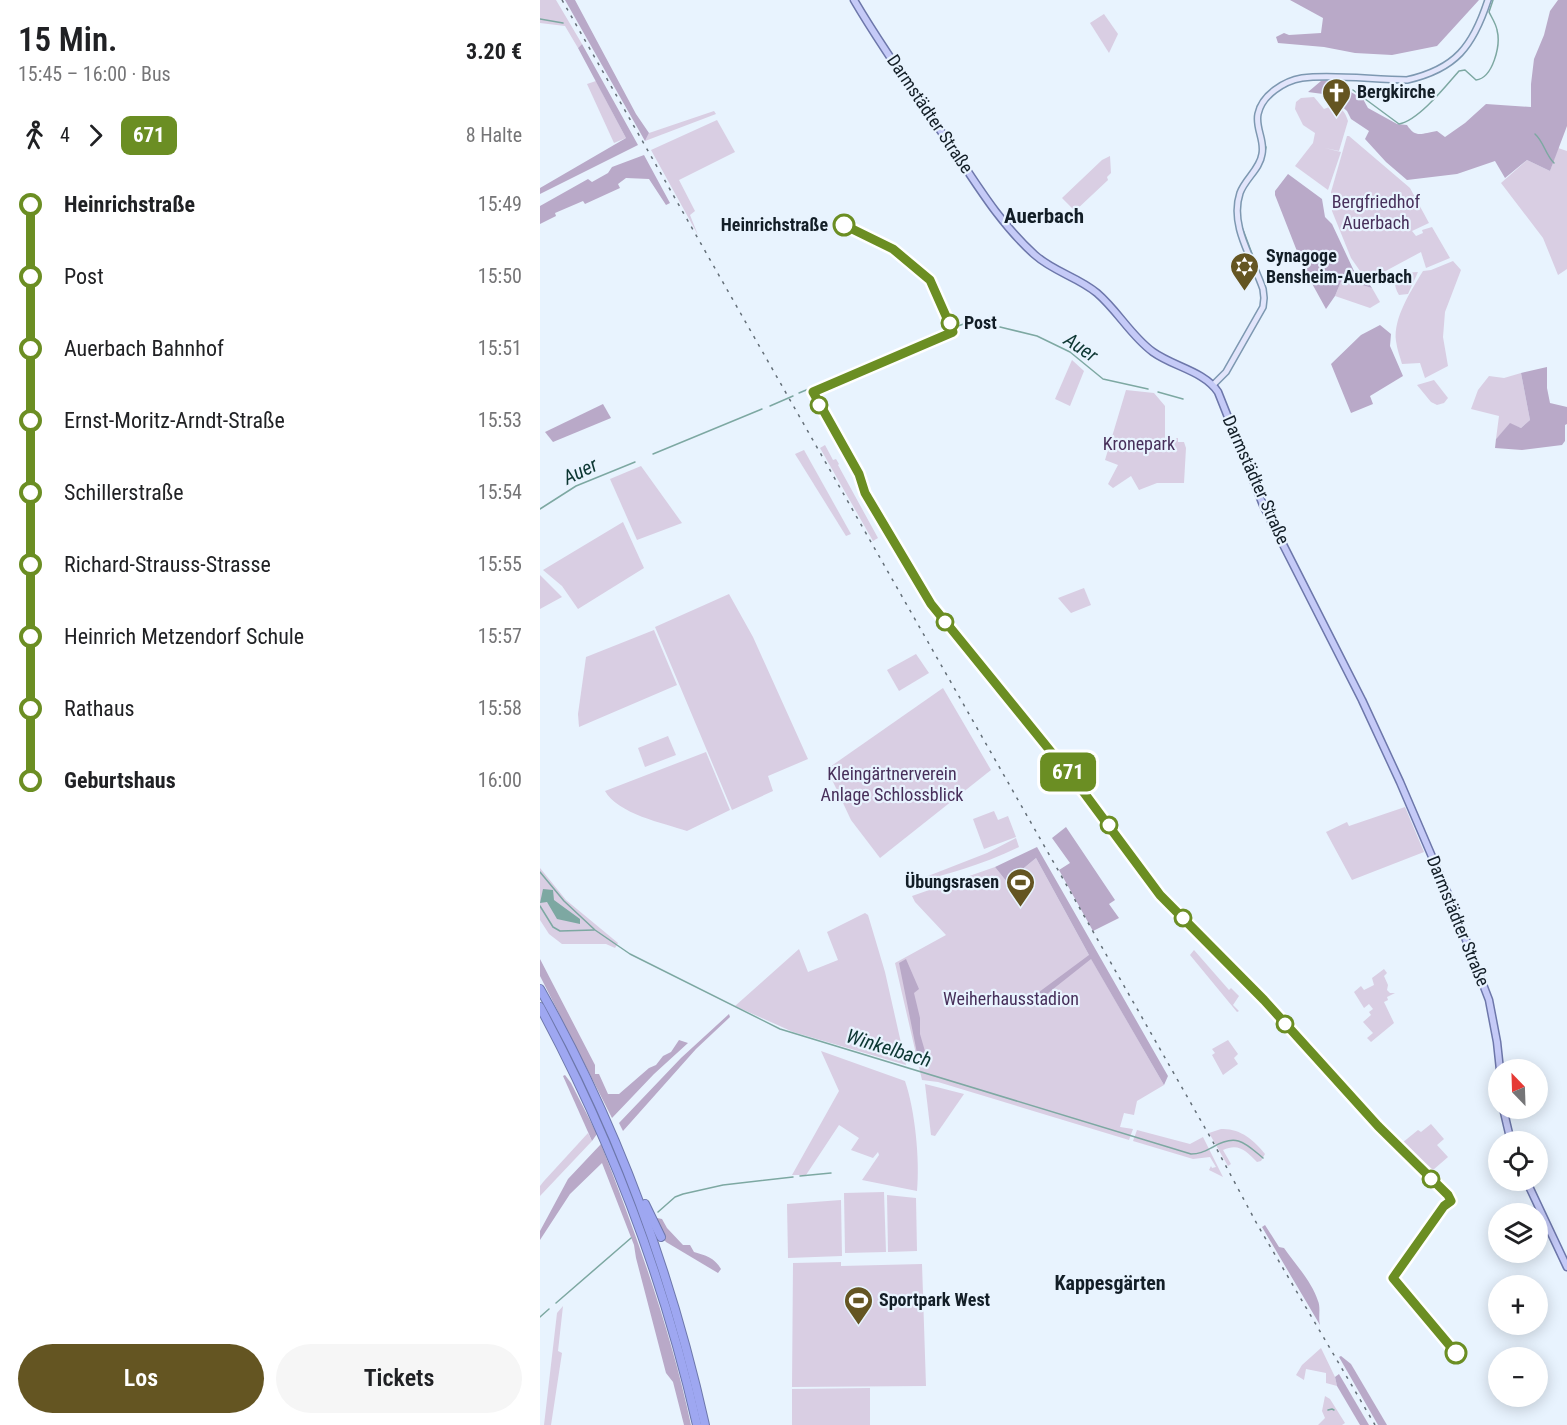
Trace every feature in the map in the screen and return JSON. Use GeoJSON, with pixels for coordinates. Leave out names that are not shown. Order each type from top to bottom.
{"type":"FeatureCollection","features":[{"type":"Feature","properties":{"kind":"highway"},"geometry":{"type":"LineString","coordinates":[[540,989],[583,1073],[634,1188],[672,1298],[705,1425]]}},
{"type":"Feature","properties":{"kind":"highway"},"geometry":{"type":"LineString","coordinates":[[541,1010],[577,1080],[608,1148],[638,1223],[665,1303],[697,1425]]}},
{"type":"Feature","properties":{"kind":"highway"},"geometry":{"type":"LineString","coordinates":[[634,1188],[640,1194],[661,1238]]}},
{"type":"Feature","properties":{"kind":"main road","name":"Darmstädter Straße"},"geometry":{"type":"LineString","coordinates":[[854,0],[987,200],[1028,249],[1048,266],[1080,282],[1099,295],[1132,334],[1153,352],[1213,385],[1263,505],[1362,700],[1451,901],[1489,1000],[1499,1059]]}},
{"type":"Feature","properties":{"kind":"main road"},"geometry":{"type":"LineString","coordinates":[[1213,385],[1226,372],[1263,307],[1263,289],[1237,218],[1240,192],[1262,154],[1262,140],[1257,119],[1263,102],[1283,85],[1302,78],[1407,80],[1424,76],[1454,60],[1466,48],[1478,29],[1488,0]]}},
{"type":"Feature","properties":{"kind":"main road"},"geometry":{"type":"LineString","coordinates":[[1531,1191],[1567,1267]]}},
{"type":"Feature","properties":{"kind":"green space"},"geometry":{"type":"Polygon","coordinates":[[[540,0],[556,0],[582,44],[578,48],[565,26],[540,23],[540,0]]]}},
{"type":"Feature","properties":{"kind":"green space"},"geometry":{"type":"Polygon","coordinates":[[[1104,14],[1118,34],[1109,53],[1090,23],[1104,14]]]}},
{"type":"Feature","properties":{"kind":"green space"},"geometry":{"type":"Polygon","coordinates":[[[596,81],[626,138],[614,143],[587,84],[596,81]]]}},
{"type":"Feature","properties":{"kind":"green space"},"geometry":{"type":"Polygon","coordinates":[[[1314,97],[1324,109],[1339,108],[1348,121],[1339,151],[1325,148],[1341,152],[1328,190],[1295,166],[1313,143],[1315,133],[1303,125],[1295,109],[1296,102],[1301,98],[1314,97]]]}},
{"type":"Feature","properties":{"kind":"green space"},"geometry":{"type":"Polygon","coordinates":[[[714,111],[716,114],[645,141],[649,133],[714,111]]]}},
{"type":"Feature","properties":{"kind":"green space"},"geometry":{"type":"Polygon","coordinates":[[[717,120],[735,152],[679,180],[695,211],[690,215],[698,235],[651,150],[717,120]]]}},
{"type":"Feature","properties":{"kind":"green space","name":"Bergfriedhof Auerbach"},"geometry":{"type":"Polygon","coordinates":[[[1347,136],[1410,188],[1429,223],[1412,231],[1416,236],[1423,233],[1422,230],[1432,227],[1450,258],[1426,268],[1421,252],[1367,281],[1351,258],[1332,211],[1331,192],[1347,136]]]}},
{"type":"Feature","properties":{"kind":"green space"},"geometry":{"type":"Polygon","coordinates":[[[1558,148],[1567,151],[1567,269],[1558,275],[1543,238],[1501,183],[1527,160],[1550,171],[1558,148]]]}},
{"type":"Feature","properties":{"kind":"green space"},"geometry":{"type":"Polygon","coordinates":[[[1110,156],[1111,173],[1107,177],[1108,180],[1075,211],[1062,198],[1102,160],[1110,156]]]}},
{"type":"Feature","properties":{"kind":"green space"},"geometry":{"type":"Polygon","coordinates":[[[1453,261],[1461,270],[1445,312],[1443,337],[1448,366],[1425,378],[1420,363],[1402,364],[1396,341],[1397,323],[1423,271],[1453,261]]]}},
{"type":"Feature","properties":{"kind":"green space"},"geometry":{"type":"Polygon","coordinates":[[[1418,272],[1408,294],[1399,295],[1395,285],[1397,278],[1402,273],[1418,272]]]}},
{"type":"Feature","properties":{"kind":"green space"},"geometry":{"type":"Polygon","coordinates":[[[1342,279],[1372,288],[1380,302],[1370,308],[1335,296],[1342,279]]]}},
{"type":"Feature","properties":{"kind":"green space"},"geometry":{"type":"Polygon","coordinates":[[[1072,360],[1084,371],[1070,406],[1055,399],[1072,360]]]}},
{"type":"Feature","properties":{"kind":"green space"},"geometry":{"type":"Polygon","coordinates":[[[1521,373],[1530,420],[1521,428],[1510,424],[1496,439],[1499,416],[1471,409],[1478,390],[1489,376],[1504,378],[1521,373]]]}},
{"type":"Feature","properties":{"kind":"green space"},"geometry":{"type":"Polygon","coordinates":[[[1434,380],[1448,398],[1444,403],[1437,405],[1431,402],[1417,385],[1434,380]]]}},
{"type":"Feature","properties":{"kind":"green space","name":"Kronepark"},"geometry":{"type":"Polygon","coordinates":[[[1126,390],[1154,393],[1165,406],[1165,438],[1178,438],[1178,442],[1184,442],[1186,448],[1184,483],[1157,483],[1139,490],[1131,476],[1113,488],[1108,484],[1118,465],[1105,460],[1126,390]]]}},
{"type":"Feature","properties":{"kind":"green space"},"geometry":{"type":"Polygon","coordinates":[[[825,445],[833,460],[836,459],[839,464],[878,538],[873,541],[820,448],[825,445]]]}},
{"type":"Feature","properties":{"kind":"green space"},"geometry":{"type":"Polygon","coordinates":[[[804,450],[851,534],[846,536],[795,454],[804,450]]]}},
{"type":"Feature","properties":{"kind":"green space"},"geometry":{"type":"Polygon","coordinates":[[[641,466],[682,523],[637,540],[610,479],[641,466]]]}},
{"type":"Feature","properties":{"kind":"green space"},"geometry":{"type":"Polygon","coordinates":[[[623,522],[644,568],[578,609],[562,586],[543,570],[623,522]]]}},
{"type":"Feature","properties":{"kind":"green space"},"geometry":{"type":"Polygon","coordinates":[[[540,575],[562,597],[540,609],[540,575]]]}},
{"type":"Feature","properties":{"kind":"green space"},"geometry":{"type":"Polygon","coordinates":[[[1084,588],[1091,605],[1071,613],[1058,598],[1084,588]]]}},
{"type":"Feature","properties":{"kind":"green space"},"geometry":{"type":"Polygon","coordinates":[[[729,594],[753,637],[808,759],[768,776],[773,791],[732,810],[655,627],[729,594]]]}},
{"type":"Feature","properties":{"kind":"green space"},"geometry":{"type":"Polygon","coordinates":[[[654,630],[677,685],[579,727],[578,714],[586,657],[654,630]]]}},
{"type":"Feature","properties":{"kind":"green space"},"geometry":{"type":"Polygon","coordinates":[[[916,654],[929,673],[899,691],[887,670],[916,654]]]}},
{"type":"Feature","properties":{"kind":"green space","name":"Kleingärtnerverein Anlage Schlossblick"},"geometry":{"type":"Polygon","coordinates":[[[943,688],[991,770],[880,858],[851,820],[827,769],[943,688]]]}},
{"type":"Feature","properties":{"kind":"green space"},"geometry":{"type":"Polygon","coordinates":[[[668,736],[676,755],[645,767],[638,748],[668,736]]]}},
{"type":"Feature","properties":{"kind":"green space"},"geometry":{"type":"Polygon","coordinates":[[[706,752],[730,810],[687,831],[630,812],[611,799],[605,791],[706,752]]]}},
{"type":"Feature","properties":{"kind":"green space"},"geometry":{"type":"Polygon","coordinates":[[[1405,807],[1424,852],[1352,880],[1326,832],[1347,822],[1349,826],[1405,807]]]}},
{"type":"Feature","properties":{"kind":"green space"},"geometry":{"type":"Polygon","coordinates":[[[994,811],[998,820],[1008,816],[1016,837],[984,849],[973,819],[994,811]]]}},
{"type":"Feature","properties":{"kind":"green space"},"geometry":{"type":"Polygon","coordinates":[[[1016,838],[1019,847],[991,859],[905,885],[987,853],[1016,838]]]}},
{"type":"Feature","properties":{"kind":"green space","name":"Weiherhausstadion"},"geometry":{"type":"Polygon","coordinates":[[[1036,858],[1164,1085],[1137,1101],[1134,1115],[1124,1113],[1120,1127],[1133,1129],[1129,1140],[938,1082],[922,1080],[895,963],[946,935],[912,896],[995,867],[1007,882],[1036,858]]]}},
{"type":"Feature","properties":{"kind":"green space"},"geometry":{"type":"Polygon","coordinates":[[[540,868],[566,900],[618,943],[615,948],[606,944],[562,944],[549,934],[540,920],[540,868]]]}},
{"type":"Feature","properties":{"kind":"green space"},"geometry":{"type":"Polygon","coordinates":[[[865,913],[868,915],[885,972],[906,1065],[793,1032],[735,1006],[799,949],[808,972],[838,960],[827,932],[865,913]]]}},
{"type":"Feature","properties":{"kind":"green space"},"geometry":{"type":"Polygon","coordinates":[[[1194,950],[1229,990],[1231,988],[1239,996],[1233,1005],[1239,1011],[1237,1012],[1190,955],[1194,950]]]}},
{"type":"Feature","properties":{"kind":"green space"},"geometry":{"type":"Polygon","coordinates":[[[1384,969],[1387,973],[1384,976],[1388,985],[1387,990],[1395,993],[1387,997],[1388,1000],[1384,1002],[1394,1023],[1371,1042],[1367,1038],[1373,1033],[1363,1022],[1371,1015],[1369,1012],[1373,1009],[1369,1004],[1364,1008],[1354,992],[1361,986],[1364,990],[1374,985],[1372,978],[1384,969]]]}},
{"type":"Feature","properties":{"kind":"green space"},"geometry":{"type":"Polygon","coordinates":[[[1228,1040],[1238,1054],[1234,1058],[1238,1064],[1223,1075],[1212,1055],[1215,1053],[1212,1049],[1228,1040]]]}},
{"type":"Feature","properties":{"kind":"green space"},"geometry":{"type":"Polygon","coordinates":[[[821,1051],[905,1081],[912,1106],[916,1135],[917,1191],[862,1180],[879,1155],[878,1152],[873,1158],[851,1150],[859,1138],[839,1125],[806,1175],[792,1175],[839,1091],[821,1051]]]}},
{"type":"Feature","properties":{"kind":"green space"},"geometry":{"type":"Polygon","coordinates":[[[925,1084],[964,1094],[935,1136],[931,1135],[925,1084]]]}},
{"type":"Feature","properties":{"kind":"green space"},"geometry":{"type":"Polygon","coordinates":[[[1431,1124],[1444,1139],[1437,1145],[1448,1157],[1433,1170],[1402,1143],[1418,1130],[1421,1132],[1431,1124]]]}},
{"type":"Feature","properties":{"kind":"green space"},"geometry":{"type":"Polygon","coordinates":[[[1221,1129],[1240,1133],[1256,1144],[1265,1154],[1261,1161],[1257,1162],[1242,1149],[1234,1147],[1223,1150],[1231,1164],[1228,1166],[1209,1133],[1221,1129]]]}},
{"type":"Feature","properties":{"kind":"green space"},"geometry":{"type":"Polygon","coordinates":[[[1137,1130],[1190,1144],[1203,1137],[1223,1177],[1209,1170],[1211,1166],[1216,1167],[1210,1157],[1193,1159],[1133,1141],[1137,1130]]]}},
{"type":"Feature","properties":{"kind":"green space"},"geometry":{"type":"Polygon","coordinates":[[[588,1133],[592,1141],[540,1196],[540,1186],[588,1133]]]}},
{"type":"Feature","properties":{"kind":"green space"},"geometry":{"type":"Polygon","coordinates":[[[884,1192],[886,1252],[845,1253],[844,1193],[884,1192]]]}},
{"type":"Feature","properties":{"kind":"green space"},"geometry":{"type":"Polygon","coordinates":[[[887,1195],[916,1198],[917,1251],[888,1252],[887,1195]]]}},
{"type":"Feature","properties":{"kind":"green space"},"geometry":{"type":"Polygon","coordinates":[[[841,1200],[842,1256],[788,1258],[787,1204],[841,1200]]]}},
{"type":"Feature","properties":{"kind":"green space","name":"Sportpark West"},"geometry":{"type":"Polygon","coordinates":[[[841,1262],[841,1266],[922,1264],[926,1386],[792,1387],[793,1263],[841,1262]]]}},
{"type":"Feature","properties":{"kind":"green space"},"geometry":{"type":"Polygon","coordinates":[[[563,1306],[558,1351],[562,1353],[551,1425],[544,1425],[557,1313],[563,1306]]]}},
{"type":"Feature","properties":{"kind":"green space"},"geometry":{"type":"Polygon","coordinates":[[[1321,1348],[1337,1386],[1326,1383],[1326,1373],[1306,1369],[1304,1380],[1296,1375],[1302,1365],[1321,1348]]]}},
{"type":"Feature","properties":{"kind":"green space"},"geometry":{"type":"Polygon","coordinates":[[[870,1388],[870,1425],[792,1425],[792,1389],[870,1388]]]}},
{"type":"Feature","properties":{"kind":"green space"},"geometry":{"type":"Polygon","coordinates":[[[1325,1396],[1330,1399],[1345,1423],[1342,1425],[1318,1425],[1325,1418],[1322,1411],[1325,1396]]]}},
{"type":"Feature","properties":{"kind":"shaded area"},"geometry":{"type":"Polygon","coordinates":[[[565,0],[575,0],[636,114],[649,133],[645,141],[565,0]]]}},
{"type":"Feature","properties":{"kind":"shaded area"},"geometry":{"type":"Polygon","coordinates":[[[1290,0],[1479,0],[1437,46],[1392,55],[1355,53],[1324,47],[1278,43],[1276,37],[1284,33],[1289,35],[1321,33],[1323,18],[1290,0]]]}},
{"type":"Feature","properties":{"kind":"shaded area"},"geometry":{"type":"Polygon","coordinates":[[[1558,0],[1567,0],[1567,126],[1550,171],[1527,160],[1505,178],[1495,161],[1457,174],[1407,180],[1365,139],[1369,131],[1351,119],[1347,111],[1337,102],[1323,94],[1308,92],[1321,81],[1330,80],[1363,99],[1368,108],[1397,124],[1407,125],[1416,134],[1437,131],[1445,137],[1486,104],[1531,107],[1534,59],[1544,35],[1550,11],[1558,0]]]}},
{"type":"Feature","properties":{"kind":"shaded area"},"geometry":{"type":"Polygon","coordinates":[[[582,44],[638,145],[540,194],[540,188],[626,138],[578,48],[582,44]]]}},
{"type":"Feature","properties":{"kind":"shaded area"},"geometry":{"type":"Polygon","coordinates":[[[644,155],[670,203],[666,205],[649,179],[626,178],[618,184],[620,188],[585,204],[583,201],[555,213],[556,216],[540,224],[540,206],[588,179],[592,182],[608,173],[612,167],[644,155]]]}},
{"type":"Feature","properties":{"kind":"shaded area"},"geometry":{"type":"Polygon","coordinates":[[[1288,174],[1322,199],[1325,217],[1332,224],[1354,271],[1372,288],[1342,279],[1335,296],[1326,309],[1304,269],[1275,195],[1275,191],[1288,174]]]}},
{"type":"Feature","properties":{"kind":"shaded area"},"geometry":{"type":"Polygon","coordinates":[[[1380,325],[1391,334],[1390,346],[1403,376],[1370,396],[1373,404],[1351,413],[1331,364],[1361,335],[1380,325]]]}},
{"type":"Feature","properties":{"kind":"shaded area"},"geometry":{"type":"Polygon","coordinates":[[[1547,367],[1550,403],[1567,407],[1565,441],[1562,445],[1522,450],[1495,448],[1496,439],[1510,423],[1521,428],[1530,420],[1521,373],[1547,367]]]}},
{"type":"Feature","properties":{"kind":"shaded area"},"geometry":{"type":"Polygon","coordinates":[[[603,404],[611,418],[553,442],[545,432],[603,404]]]}},
{"type":"Feature","properties":{"kind":"shaded area"},"geometry":{"type":"Polygon","coordinates":[[[1066,827],[1115,900],[1109,904],[1119,918],[1093,931],[1059,870],[1070,863],[1052,838],[1066,827]]]}},
{"type":"Feature","properties":{"kind":"shaded area"},"geometry":{"type":"Polygon","coordinates":[[[1037,847],[1168,1076],[1164,1085],[1091,959],[1038,1001],[1035,995],[1089,955],[1036,858],[1007,882],[995,867],[1037,847]]]}},
{"type":"Feature","properties":{"kind":"shaded area"},"geometry":{"type":"Polygon","coordinates":[[[543,889],[553,890],[554,900],[580,919],[580,924],[557,919],[547,902],[540,903],[543,889]]]}},
{"type":"Feature","properties":{"kind":"shaded area"},"geometry":{"type":"Polygon","coordinates":[[[540,959],[595,1065],[595,1074],[599,1074],[608,1094],[619,1094],[649,1068],[656,1065],[663,1056],[671,1052],[679,1040],[688,1043],[654,1074],[612,1118],[540,976],[540,959]]]}},
{"type":"Feature","properties":{"kind":"shaded area"},"geometry":{"type":"Polygon","coordinates":[[[906,959],[919,989],[914,993],[920,1018],[920,1034],[929,1065],[919,1063],[899,963],[906,959]]]}},
{"type":"Feature","properties":{"kind":"shaded area"},"geometry":{"type":"Polygon","coordinates":[[[729,1014],[730,1017],[696,1049],[623,1131],[619,1123],[681,1058],[729,1014]]]}},
{"type":"Feature","properties":{"kind":"shaded area"},"geometry":{"type":"Polygon","coordinates":[[[565,1075],[597,1134],[592,1141],[563,1076],[565,1075]]]}},
{"type":"Feature","properties":{"kind":"shaded area"},"geometry":{"type":"Polygon","coordinates":[[[601,1144],[652,1283],[683,1389],[691,1425],[684,1425],[673,1382],[666,1373],[634,1245],[602,1163],[570,1194],[540,1240],[540,1231],[568,1179],[601,1144]]]}},
{"type":"Feature","properties":{"kind":"shaded area"},"geometry":{"type":"Polygon","coordinates":[[[662,1219],[683,1245],[690,1245],[694,1252],[716,1262],[721,1269],[718,1273],[666,1242],[658,1232],[654,1220],[662,1219]]]}},
{"type":"Feature","properties":{"kind":"shaded area"},"geometry":{"type":"Polygon","coordinates":[[[1265,1225],[1279,1247],[1284,1248],[1312,1287],[1319,1304],[1320,1325],[1262,1227],[1265,1225]]]}},
{"type":"Feature","properties":{"kind":"shaded area"},"geometry":{"type":"Polygon","coordinates":[[[1341,1356],[1351,1364],[1387,1425],[1378,1425],[1339,1357],[1341,1356]]]}},
{"type":"Feature","properties":{"kind":"shaded area"},"geometry":{"type":"Polygon","coordinates":[[[1339,1374],[1369,1425],[1360,1425],[1337,1386],[1335,1377],[1339,1374]]]}},
{"type":"Feature","properties":{"kind":"waterway"},"geometry":{"type":"LineString","coordinates":[[1353,90],[1399,124],[1415,117],[1423,110],[1459,71],[1465,70],[1476,80],[1482,78],[1491,67],[1497,52],[1498,36],[1489,12],[1493,0]]}},
{"type":"Feature","properties":{"kind":"waterway"},"geometry":{"type":"LineString","coordinates":[[540,19],[563,23]]}},
{"type":"Feature","properties":{"kind":"waterway"},"geometry":{"type":"LineString","coordinates":[[1535,134],[1554,163]]}},
{"type":"Feature","properties":{"kind":"waterway","name":"Auer"},"geometry":{"type":"LineString","coordinates":[[1263,160],[1266,147]]}},
{"type":"Feature","properties":{"kind":"waterway","name":"Auer"},"geometry":{"type":"LineString","coordinates":[[1242,227],[1260,275]]}},
{"type":"Feature","properties":{"kind":"waterway","name":"Auer"},"geometry":{"type":"LineString","coordinates":[[955,327],[975,320]]}},
{"type":"Feature","properties":{"kind":"waterway","name":"Auer"},"geometry":{"type":"LineString","coordinates":[[989,323],[993,325]]}},
{"type":"Feature","properties":{"kind":"waterway","name":"Auer"},"geometry":{"type":"LineString","coordinates":[[1000,327],[1037,336],[1070,352],[1103,379],[1148,389]]}},
{"type":"Feature","properties":{"kind":"waterway","name":"Auer"},"geometry":{"type":"LineString","coordinates":[[867,364],[950,328]]}},
{"type":"Feature","properties":{"kind":"waterway","name":"Auer"},"geometry":{"type":"LineString","coordinates":[[799,393],[859,368]]}},
{"type":"Feature","properties":{"kind":"waterway","name":"Auer"},"geometry":{"type":"LineString","coordinates":[[1158,392],[1183,399]]}},
{"type":"Feature","properties":{"kind":"waterway","name":"Auer"},"geometry":{"type":"LineString","coordinates":[[770,406],[793,396]]}},
{"type":"Feature","properties":{"kind":"waterway","name":"Auer"},"geometry":{"type":"LineString","coordinates":[[653,454],[762,409]]}},
{"type":"Feature","properties":{"kind":"waterway","name":"Auer"},"geometry":{"type":"LineString","coordinates":[[540,509],[576,486],[635,462]]}},
{"type":"Feature","properties":{"kind":"waterway","name":"Winkelbach"},"geometry":{"type":"LineString","coordinates":[[540,872],[564,901],[595,930],[630,954],[780,1029],[1191,1154],[1235,1140],[1246,1144],[1263,1158]]}},
{"type":"Feature","properties":{"kind":"waterway"},"geometry":{"type":"LineString","coordinates":[[540,906],[553,927],[560,931],[594,930]]}},
{"type":"Feature","properties":{"kind":"waterway"},"geometry":{"type":"LineString","coordinates":[[800,1176],[831,1173]]}},
{"type":"Feature","properties":{"kind":"waterway"},"geometry":{"type":"LineString","coordinates":[[658,1212],[675,1197],[683,1194],[723,1185],[793,1177]]}},
{"type":"Feature","properties":{"kind":"waterway"},"geometry":{"type":"LineString","coordinates":[[556,1303],[631,1238]]}},
{"type":"Feature","properties":{"kind":"waterway"},"geometry":{"type":"LineString","coordinates":[[540,1317],[549,1309]]}},
{"type":"Feature","properties":{"kind":"waterway"},"geometry":{"type":"LineString","coordinates":[[1328,1410],[1334,1410]]}},
{"type":"Feature","properties":{"kind":"railway"},"geometry":{"type":"LineString","coordinates":[[562,0],[1213,1142],[1257,1224],[1375,1425]]}},
{"type":"Feature","properties":{"kind":"bus line","name":"671"},"geometry":{"type":"LineString","coordinates":[[844,225],[893,249],[930,280],[953,332],[813,392],[859,474],[865,493],[931,604],[1098,810],[1160,895],[1264,1000],[1378,1126],[1419,1165],[1420,1170],[1448,1195],[1451,1201],[1446,1203],[1393,1278],[1456,1353]]}},
{"type":"Feature","properties":{"kind":"place","name":"Bergkirche"},"geometry":{"type":"Point","coordinates":[1336,118]}},
{"type":"Feature","properties":{"kind":"place","name":"Heinrichstraße"},"geometry":{"type":"Point","coordinates":[844,225]}},
{"type":"Feature","properties":{"kind":"place","name":"Synagoge Bensheim-Auerbach"},"geometry":{"type":"Point","coordinates":[1245,292]}},
{"type":"Feature","properties":{"kind":"place","name":"Post"},"geometry":{"type":"Point","coordinates":[950,323]}},
{"type":"Feature","properties":{"kind":"place","name":"Übungsrasen"},"geometry":{"type":"Point","coordinates":[1020,908]}},
{"type":"Feature","properties":{"kind":"place","name":"Sportpark West"},"geometry":{"type":"Point","coordinates":[858,1326]}},
{"type":"Feature","properties":{"kind":"district","name":"Auerbach"},"geometry":{"type":"Point","coordinates":[1044,216]}},
{"type":"Feature","properties":{"kind":"district","name":"Kappesgärten"},"geometry":{"type":"Point","coordinates":[1110,1283]}}]}
